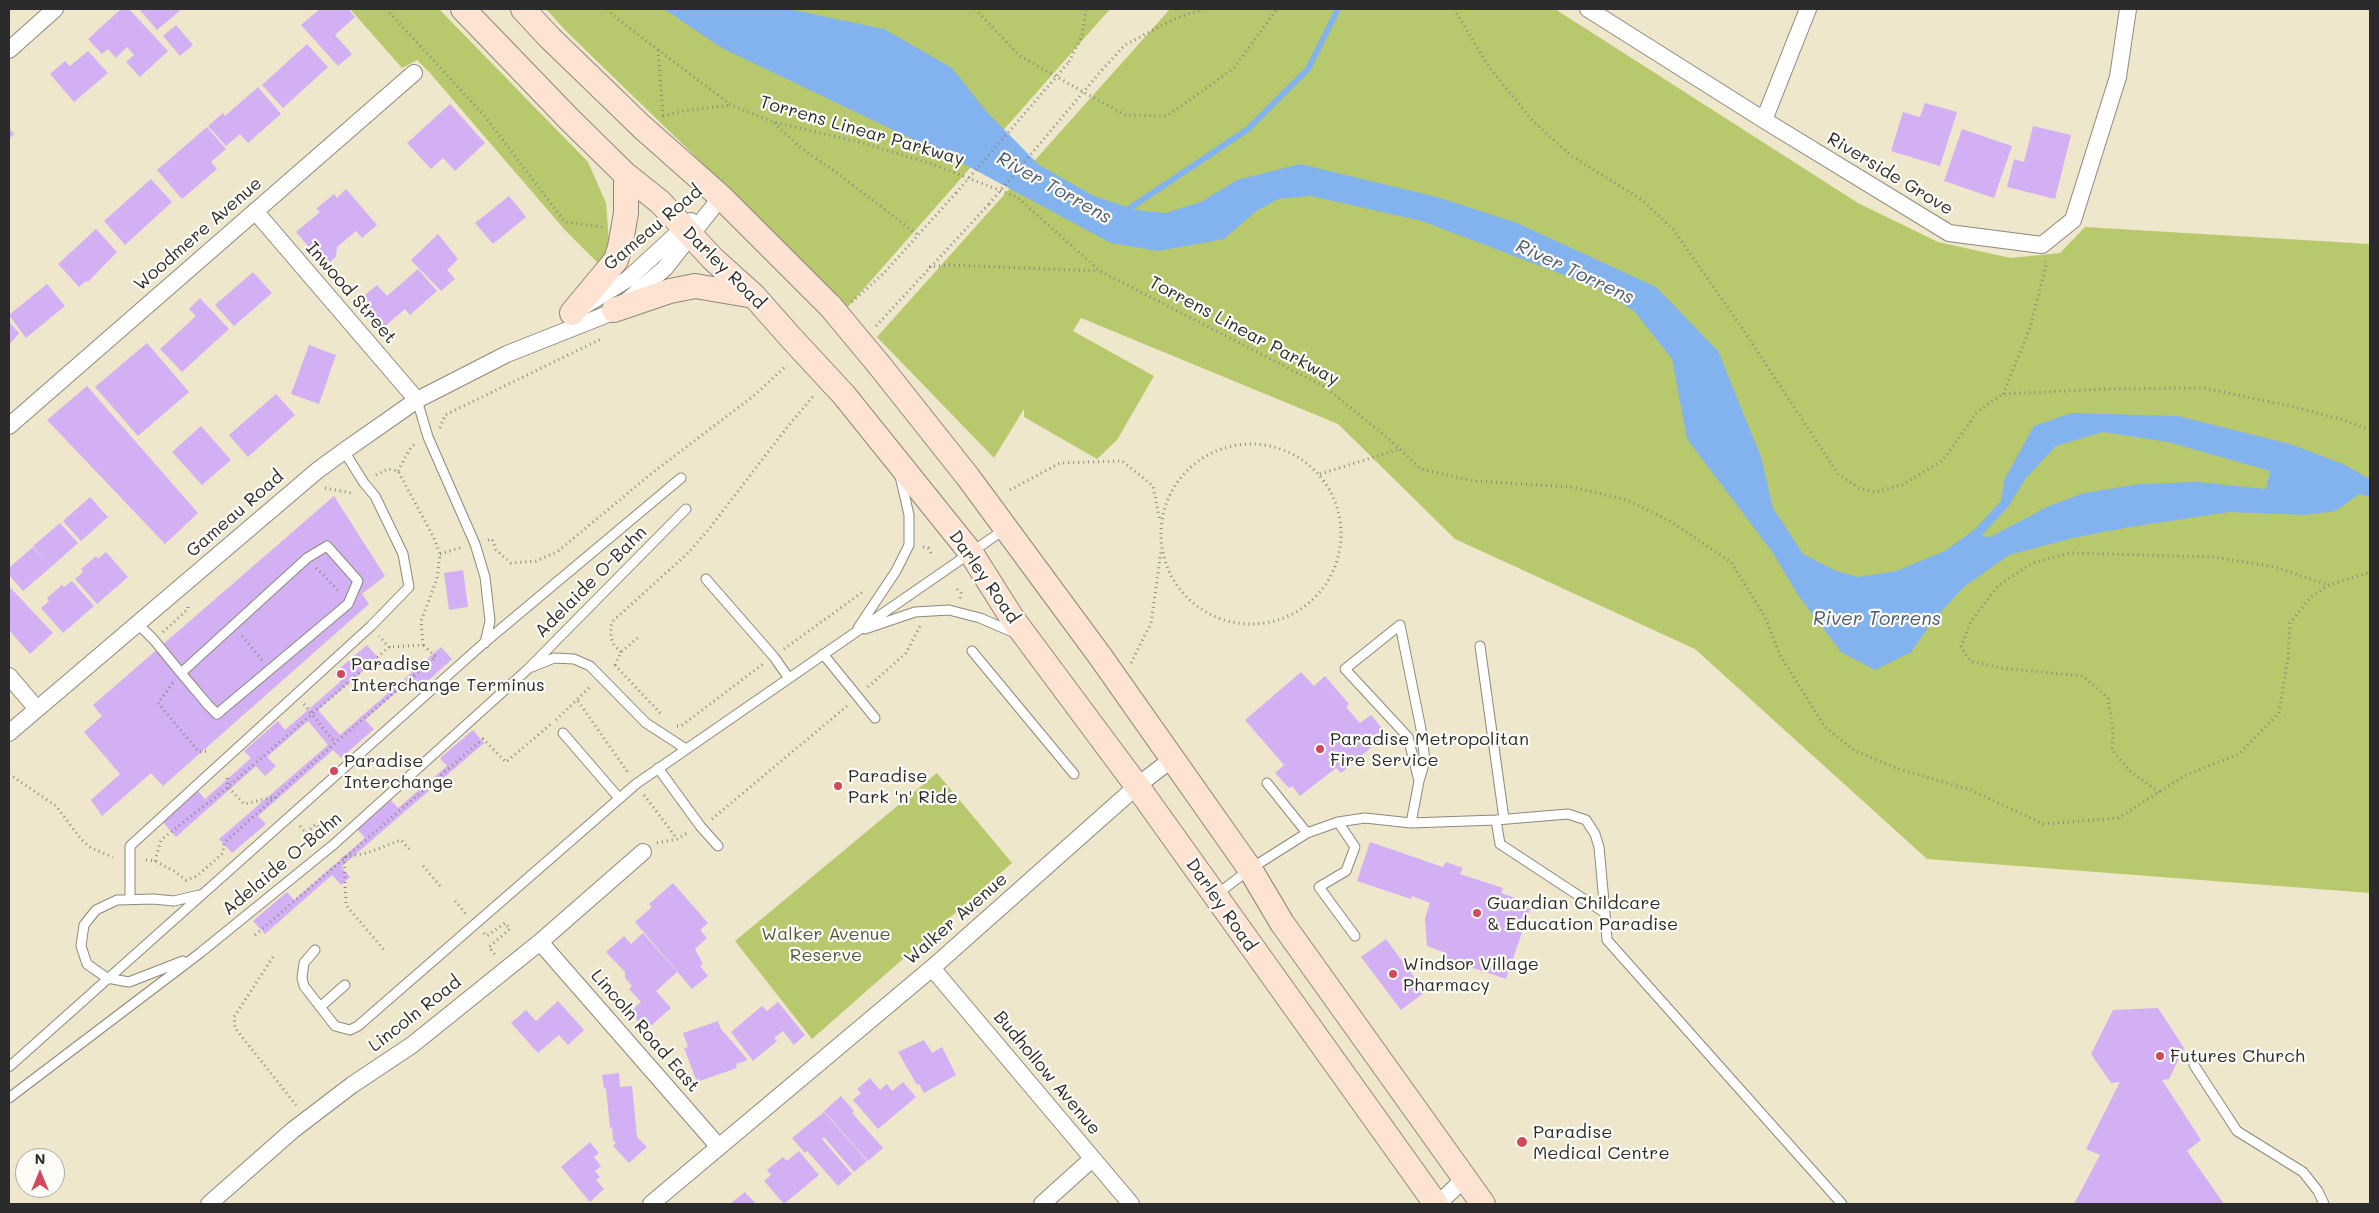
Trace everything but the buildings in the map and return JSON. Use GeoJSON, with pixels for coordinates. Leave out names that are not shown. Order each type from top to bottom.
{"type":"FeatureCollection","features":[{"type":"Feature","properties":{"kind":"main road","name":"Darley Road"},"geometry":{"type":"LineString","coordinates":[[463,9],[513,63],[626,175],[660,202],[687,232],[754,296],[792,350],[844,395],[896,458],[970,553],[1028,639],[1137,786],[1214,896],[1437,1204]]}},
{"type":"Feature","properties":{"kind":"main road"},"geometry":{"type":"LineString","coordinates":[[523,9],[550,38],[642,127],[721,197],[838,308],[880,366],[968,477],[1100,656],[1250,869],[1282,923],[1483,1204]]}},
{"type":"Feature","properties":{"kind":"main road"},"geometry":{"type":"LineString","coordinates":[[572,313],[616,260],[626,213],[626,175]]}},
{"type":"Feature","properties":{"kind":"main road"},"geometry":{"type":"LineString","coordinates":[[614,310],[670,291],[695,286],[754,296]]}},
{"type":"Feature","properties":{"kind":"street"},"geometry":{"type":"LineString","coordinates":[[9,50],[55,9]]}},
{"type":"Feature","properties":{"kind":"street","name":"Riverside Grove"},"geometry":{"type":"LineString","coordinates":[[1588,9],[1764,120],[1949,233],[2042,245]]}},
{"type":"Feature","properties":{"kind":"street"},"geometry":{"type":"LineString","coordinates":[[1764,120],[1808,9]]}},
{"type":"Feature","properties":{"kind":"street"},"geometry":{"type":"LineString","coordinates":[[2042,245],[2073,220],[2118,77],[2128,9]]}},
{"type":"Feature","properties":{"kind":"street","name":"Woodmere Avenue"},"geometry":{"type":"LineString","coordinates":[[9,426],[414,73]]}},
{"type":"Feature","properties":{"kind":"street","name":"Gameau Road"},"geometry":{"type":"LineString","coordinates":[[508,354],[628,279],[687,232],[721,197]]}},
{"type":"Feature","properties":{"kind":"street","name":"Inwood Street"},"geometry":{"type":"LineString","coordinates":[[255,211],[417,400]]}},
{"type":"Feature","properties":{"kind":"street","name":"Gameau Road"},"geometry":{"type":"LineString","coordinates":[[9,733],[318,470],[417,400],[508,354],[614,310],[649,283],[687,232]]}},
{"type":"Feature","properties":{"kind":"street"},"geometry":{"type":"LineString","coordinates":[[9,676],[37,709]]}},
{"type":"Feature","properties":{"kind":"street","name":"Walker Avenue"},"geometry":{"type":"LineString","coordinates":[[651,1204],[932,968],[1137,786],[1172,759]]}},
{"type":"Feature","properties":{"kind":"street","name":"Lincoln Road"},"geometry":{"type":"LineString","coordinates":[[209,1204],[308,1119],[412,1045],[505,968],[540,942],[644,852]]}},
{"type":"Feature","properties":{"kind":"street","name":"Lincoln Road East"},"geometry":{"type":"LineString","coordinates":[[540,942],[719,1147]]}},
{"type":"Feature","properties":{"kind":"street","name":"Budhollow Avenue"},"geometry":{"type":"LineString","coordinates":[[932,968],[1131,1204]]}},
{"type":"Feature","properties":{"kind":"street"},"geometry":{"type":"LineString","coordinates":[[1042,1204],[1092,1159]]}},
{"type":"Feature","properties":{"kind":"street"},"geometry":{"type":"LineString","coordinates":[[1437,1204],[1465,1178]]}},
{"type":"Feature","properties":{"kind":"lane"},"geometry":{"type":"LineString","coordinates":[[417,400],[428,436],[475,544],[485,577],[490,621],[484,644]]}},
{"type":"Feature","properties":{"kind":"lane"},"geometry":{"type":"LineString","coordinates":[[130,899],[130,846],[371,626],[409,587],[403,554],[379,504],[344,451]]}},
{"type":"Feature","properties":{"kind":"lane"},"geometry":{"type":"LineString","coordinates":[[855,632],[896,571],[909,545],[909,515],[896,458]]}},
{"type":"Feature","properties":{"kind":"lane","name":"Adelaide O-Bahn"},"geometry":{"type":"LineString","coordinates":[[9,1067],[484,644],[681,478]]}},
{"type":"Feature","properties":{"kind":"lane","name":"Adelaide O-Bahn"},"geometry":{"type":"LineString","coordinates":[[9,1098],[200,953],[333,845],[528,669],[686,509]]}},
{"type":"Feature","properties":{"kind":"lane"},"geometry":{"type":"LineString","coordinates":[[315,950],[304,963],[302,978],[304,986],[335,1026],[350,1030],[358,1026],[619,798],[658,768],[788,677],[1005,528]]}},
{"type":"Feature","properties":{"kind":"lane"},"geometry":{"type":"LineString","coordinates":[[138,624],[181,673],[217,714],[272,670],[350,602],[358,581],[327,546],[307,558],[181,673]]}},
{"type":"Feature","properties":{"kind":"lane"},"geometry":{"type":"LineString","coordinates":[[706,579],[774,657],[788,677]]}},
{"type":"Feature","properties":{"kind":"lane"},"geometry":{"type":"LineString","coordinates":[[855,632],[915,612],[949,610],[980,618],[1028,639]]}},
{"type":"Feature","properties":{"kind":"lane"},"geometry":{"type":"LineString","coordinates":[[1410,824],[1425,761],[1421,729],[1400,625],[1346,669],[1408,737],[1419,781]]}},
{"type":"Feature","properties":{"kind":"lane"},"geometry":{"type":"LineString","coordinates":[[1480,646],[1500,820],[1500,844],[1605,913]]}},
{"type":"Feature","properties":{"kind":"lane"},"geometry":{"type":"LineString","coordinates":[[972,651],[1074,774]]}},
{"type":"Feature","properties":{"kind":"lane"},"geometry":{"type":"LineString","coordinates":[[823,654],[876,718]]}},
{"type":"Feature","properties":{"kind":"lane"},"geometry":{"type":"LineString","coordinates":[[528,669],[554,658],[574,659],[590,666],[646,723],[686,749]]}},
{"type":"Feature","properties":{"kind":"lane"},"geometry":{"type":"LineString","coordinates":[[563,733],[619,798]]}},
{"type":"Feature","properties":{"kind":"lane"},"geometry":{"type":"LineString","coordinates":[[658,768],[718,846]]}},
{"type":"Feature","properties":{"kind":"lane"},"geometry":{"type":"LineString","coordinates":[[1267,783],[1307,833]]}},
{"type":"Feature","properties":{"kind":"lane"},"geometry":{"type":"LineString","coordinates":[[1214,896],[1250,869],[1307,833],[1338,822],[1365,818],[1410,824],[1500,820],[1568,814],[1586,820],[1595,834],[1599,847],[1608,940],[1842,1204]]}},
{"type":"Feature","properties":{"kind":"lane"},"geometry":{"type":"LineString","coordinates":[[1338,822],[1355,847],[1346,871],[1319,887],[1355,936]]}},
{"type":"Feature","properties":{"kind":"lane"},"geometry":{"type":"LineString","coordinates":[[200,953],[159,972],[129,982],[107,978],[87,964],[81,946],[84,925],[96,910],[116,900],[174,901],[202,894]]}},
{"type":"Feature","properties":{"kind":"lane"},"geometry":{"type":"LineString","coordinates":[[320,1007],[345,985]]}},
{"type":"Feature","properties":{"kind":"lane"},"geometry":{"type":"LineString","coordinates":[[2194,1065],[2237,1131],[2303,1172],[2318,1191],[2324,1204]]}},
{"type":"Feature","properties":{"kind":"path"},"geometry":{"type":"LineString","coordinates":[[386,9],[483,114],[565,222],[603,227]]}},
{"type":"Feature","properties":{"kind":"path","name":"Torrens Linear Parkway"},"geometry":{"type":"LineString","coordinates":[[607,9],[731,105],[773,122],[863,143],[932,164],[1017,197],[1100,271],[1325,387],[1421,469],[1474,481],[1572,487],[1627,500],[1670,521],[1731,562],[1765,617],[1780,655],[1824,727],[1855,751],[1899,769],[1971,790],[2043,824],[2118,818],[2186,776],[2239,754],[2279,713],[2288,658],[2290,623],[2311,597],[2329,585],[2370,572]]}},
{"type":"Feature","properties":{"kind":"path"},"geometry":{"type":"LineString","coordinates":[[975,9],[1020,56],[1094,98],[1125,115],[1167,116],[1234,68],[1277,9]]}},
{"type":"Feature","properties":{"kind":"path"},"geometry":{"type":"LineString","coordinates":[[838,308],[884,272],[1069,62],[1082,36],[1086,9]]}},
{"type":"Feature","properties":{"kind":"path"},"geometry":{"type":"LineString","coordinates":[[870,333],[989,204],[1125,45],[1176,18],[1204,9]]}},
{"type":"Feature","properties":{"kind":"path"},"geometry":{"type":"LineString","coordinates":[[1454,9],[1488,67],[1532,120],[1570,156],[1642,200],[1672,229],[1742,328],[1838,474],[1859,488],[1875,492],[1902,485],[1943,460],[1978,411],[2003,394],[2105,388],[2204,388],[2298,408],[2343,420],[2370,430]]}},
{"type":"Feature","properties":{"kind":"path"},"geometry":{"type":"LineString","coordinates":[[658,50],[663,116]]}},
{"type":"Feature","properties":{"kind":"path"},"geometry":{"type":"LineString","coordinates":[[642,127],[663,116],[683,110],[731,105]]}},
{"type":"Feature","properties":{"kind":"path"},"geometry":{"type":"LineString","coordinates":[[773,122],[801,148],[918,235]]}},
{"type":"Feature","properties":{"kind":"path"},"geometry":{"type":"LineString","coordinates":[[2003,394],[2030,328],[2046,265],[2042,245]]}},
{"type":"Feature","properties":{"kind":"path"},"geometry":{"type":"LineString","coordinates":[[929,267],[948,265],[1100,271]]}},
{"type":"Feature","properties":{"kind":"path"},"geometry":{"type":"LineString","coordinates":[[438,431],[445,416],[607,336]]}},
{"type":"Feature","properties":{"kind":"path"},"geometry":{"type":"LineString","coordinates":[[483,542],[492,539],[496,550],[511,563],[536,561],[557,552],[652,473],[756,394],[792,350]]}},
{"type":"Feature","properties":{"kind":"path"},"geometry":{"type":"LineString","coordinates":[[621,652],[614,646],[611,638],[613,621],[689,552],[709,530],[785,430],[817,392]]}},
{"type":"Feature","properties":{"kind":"path"},"geometry":{"type":"LineString","coordinates":[[398,471],[411,447],[420,441]]}},
{"type":"Feature","properties":{"kind":"path"},"geometry":{"type":"LineString","coordinates":[[1160,522],[1168,494],[1186,470],[1210,452],[1238,444],[1268,445],[1296,455],[1320,474],[1335,500],[1342,530],[1338,560],[1324,588],[1303,609],[1275,622],[1244,625],[1215,618],[1190,602],[1171,579],[1161,552]]}},
{"type":"Feature","properties":{"kind":"path"},"geometry":{"type":"LineString","coordinates":[[1320,474],[1400,450]]}},
{"type":"Feature","properties":{"kind":"path"},"geometry":{"type":"LineString","coordinates":[[1010,490],[1060,463],[1122,461],[1153,486],[1160,522],[1161,552],[1151,623],[1131,663]]}},
{"type":"Feature","properties":{"kind":"path"},"geometry":{"type":"LineString","coordinates":[[440,554],[466,546]]}},
{"type":"Feature","properties":{"kind":"path"},"geometry":{"type":"LineString","coordinates":[[920,547],[928,548],[932,555]]}},
{"type":"Feature","properties":{"kind":"path"},"geometry":{"type":"LineString","coordinates":[[2159,792],[2130,772],[2112,750],[2112,730],[2108,698],[2083,676],[2001,668],[1970,662],[1961,647],[1971,621],[1998,586],[2032,564],[2070,553],[2213,557],[2275,567],[2329,585]]}},
{"type":"Feature","properties":{"kind":"path"},"geometry":{"type":"LineString","coordinates":[[672,726],[680,726],[868,588]]}},
{"type":"Feature","properties":{"kind":"path"},"geometry":{"type":"LineString","coordinates":[[957,589],[961,593],[959,602]]}},
{"type":"Feature","properties":{"kind":"path"},"geometry":{"type":"LineString","coordinates":[[677,839],[701,826],[858,696],[906,653],[921,625]]}},
{"type":"Feature","properties":{"kind":"path"},"geometry":{"type":"LineString","coordinates":[[233,627],[272,670]]}},
{"type":"Feature","properties":{"kind":"path"},"geometry":{"type":"LineString","coordinates":[[611,669],[621,652],[640,636]]}},
{"type":"Feature","properties":{"kind":"path"},"geometry":{"type":"LineString","coordinates":[[146,860],[155,861],[186,880],[197,876],[223,853],[224,842],[436,657],[423,645]]}},
{"type":"Feature","properties":{"kind":"path"},"geometry":{"type":"LineString","coordinates":[[615,665],[666,719]]}},
{"type":"Feature","properties":{"kind":"path"},"geometry":{"type":"LineString","coordinates":[[181,673],[158,703],[199,752],[207,751]]}},
{"type":"Feature","properties":{"kind":"path"},"geometry":{"type":"LineString","coordinates":[[255,935],[483,739],[506,762],[578,701],[593,684]]}},
{"type":"Feature","properties":{"kind":"path"},"geometry":{"type":"LineString","coordinates":[[9,774],[56,806],[91,848],[113,857]]}},
{"type":"Feature","properties":{"kind":"path"},"geometry":{"type":"LineString","coordinates":[[227,774],[228,787],[244,804],[276,798]]}},
{"type":"Feature","properties":{"kind":"path"},"geometry":{"type":"LineString","coordinates":[[155,861],[161,840],[228,787]]}},
{"type":"Feature","properties":{"kind":"path"},"geometry":{"type":"LineString","coordinates":[[299,826],[306,833],[316,824],[322,831]]}},
{"type":"Feature","properties":{"kind":"path"},"geometry":{"type":"LineString","coordinates":[[344,858],[367,853],[401,840],[410,850]]}},
{"type":"Feature","properties":{"kind":"path"},"geometry":{"type":"LineString","coordinates":[[344,858],[346,905],[384,950]]}},
{"type":"Feature","properties":{"kind":"path"},"geometry":{"type":"LineString","coordinates":[[423,866],[441,887]]}},
{"type":"Feature","properties":{"kind":"path"},"geometry":{"type":"LineString","coordinates":[[455,901],[470,918]]}},
{"type":"Feature","properties":{"kind":"path"},"geometry":{"type":"LineString","coordinates":[[482,931],[487,936],[505,923],[510,929],[489,947],[505,968]]}},
{"type":"Feature","properties":{"kind":"path"},"geometry":{"type":"LineString","coordinates":[[273,956],[234,1017],[235,1028],[308,1119]]}},
{"type":"Feature","properties":{"kind":"green space"},"geometry":{"type":"Polygon","coordinates":[[[350,9],[439,9],[588,162],[606,203],[609,241],[606,254],[598,263],[564,229],[430,73],[417,60],[402,68],[350,9]]]}},
{"type":"Feature","properties":{"kind":"green space"},"geometry":{"type":"Polygon","coordinates":[[[546,9],[1110,9],[846,309],[546,9]]]}},
{"type":"Feature","properties":{"kind":"green space"},"geometry":{"type":"Polygon","coordinates":[[[1170,9],[1555,9],[1858,203],[1938,242],[2011,258],[2060,253],[2085,227],[2370,244],[2370,893],[1927,859],[1695,649],[1455,539],[1338,424],[1081,318],[1073,331],[1154,376],[1117,440],[1097,459],[1024,417],[1024,409],[994,458],[877,337],[1170,9]]]}},
{"type":"Feature","properties":{"kind":"green space","name":"Walker Avenue Reserve"},"geometry":{"type":"Polygon","coordinates":[[[937,773],[1012,863],[812,1039],[735,941],[937,773]]]}},
{"type":"Feature","properties":{"kind":"water","name":"River Torrens"},"geometry":{"type":"Polygon","coordinates":[[[664,9],[789,9],[884,29],[952,68],[986,111],[1039,165],[1094,196],[1136,210],[1165,213],[1201,202],[1237,180],[1300,164],[1437,197],[1517,223],[1656,287],[1718,351],[1761,457],[1773,508],[1803,554],[1834,570],[1858,577],[1896,571],[1945,551],[1975,529],[2001,501],[2004,480],[2034,426],[2071,413],[2178,416],[2290,444],[2343,464],[2370,479],[2370,497],[2359,494],[2336,511],[2305,515],[2229,512],[2124,528],[2073,538],[2009,555],[1965,586],[1935,618],[1911,652],[1875,670],[1841,652],[1798,595],[1773,553],[1687,439],[1672,359],[1634,311],[1598,288],[1422,221],[1311,196],[1278,199],[1255,212],[1224,239],[1158,251],[1111,243],[964,164],[722,48],[664,9]],[[2103,432],[2056,446],[2026,478],[2008,507],[1981,536],[1990,537],[2049,506],[2084,493],[2140,484],[2198,482],[2266,489],[2270,471],[2168,442],[2103,432]]]}},
{"type":"Feature","properties":{"kind":"waterway"},"geometry":{"type":"LineString","coordinates":[[1124,212],[1248,129],[1308,69],[1338,9]]}},
{"type":"Feature","properties":{"kind":"place","name":"Paradise Interchange Terminus"},"geometry":{"type":"Point","coordinates":[341,674]}},
{"type":"Feature","properties":{"kind":"place","name":"Paradise Metropolitan Fire Service"},"geometry":{"type":"Point","coordinates":[1320,749]}},
{"type":"Feature","properties":{"kind":"place","name":"Paradise Interchange"},"geometry":{"type":"Point","coordinates":[334,771]}},
{"type":"Feature","properties":{"kind":"place","name":"Paradise Park 'n' Ride"},"geometry":{"type":"Point","coordinates":[838,786]}},
{"type":"Feature","properties":{"kind":"place","name":"Guardian Childcare & Education Paradise"},"geometry":{"type":"Point","coordinates":[1477,913]}},
{"type":"Feature","properties":{"kind":"place","name":"Windsor Village Pharmacy"},"geometry":{"type":"Point","coordinates":[1393,974]}},
{"type":"Feature","properties":{"kind":"place","name":"Futures Church"},"geometry":{"type":"Point","coordinates":[2160,1056]}},
{"type":"Feature","properties":{"kind":"place","name":"Paradise Medical Centre"},"geometry":{"type":"Point","coordinates":[1522,1142]}}]}
